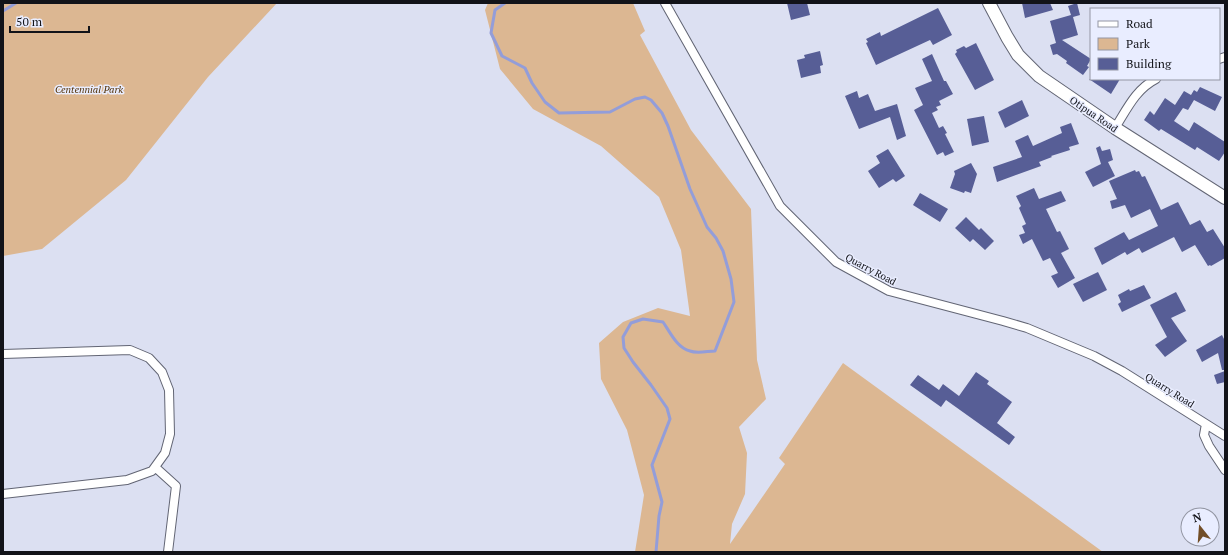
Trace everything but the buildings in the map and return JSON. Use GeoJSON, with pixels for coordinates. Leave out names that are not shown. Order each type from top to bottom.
{"type":"FeatureCollection","features":[{"type":"Feature","properties":{"kind":"street","name":"Quarry Road"},"geometry":{"type":"LineString","coordinates":[[665,3],[780,206],[836,262],[889,292],[1021,326],[1094,356],[1122,371],[1225,436]]}},
{"type":"Feature","properties":{"kind":"street","name":"Otipua Road"},"geometry":{"type":"LineString","coordinates":[[989,3],[1013,47],[1032,69],[1055,88],[1225,198]]}},
{"type":"Feature","properties":{"kind":"street"},"geometry":{"type":"LineString","coordinates":[[1115,128],[1140,90],[1146,84],[1154,80]]}},
{"type":"Feature","properties":{"kind":"street"},"geometry":{"type":"LineString","coordinates":[[3,354],[130,350],[149,358],[162,372],[168,390],[170,434],[165,453],[152,471],[127,480],[3,494]]}},
{"type":"Feature","properties":{"kind":"street"},"geometry":{"type":"LineString","coordinates":[[1206,424],[1204,435],[1209,446],[1225,470]]}},
{"type":"Feature","properties":{"kind":"street"},"geometry":{"type":"LineString","coordinates":[[155,467],[176,486],[168,552]]}},
{"type":"Feature","properties":{"kind":"green space","name":"Centennial Park"},"geometry":{"type":"Polygon","coordinates":[[[3,3],[277,3],[208,77],[126,180],[42,249],[3,256],[3,3]]]}},
{"type":"Feature","properties":{"kind":"green space"},"geometry":{"type":"Polygon","coordinates":[[[488,3],[633,3],[645,31],[640,35],[691,130],[751,209],[757,360],[766,399],[739,427],[747,453],[745,494],[732,524],[730,544],[785,464],[779,458],[843,363],[1103,552],[635,552],[644,495],[627,430],[601,379],[599,343],[623,322],[658,308],[690,316],[681,250],[659,197],[601,146],[533,109],[500,69],[485,10],[488,3]]]}},
{"type":"Feature","properties":{"kind":"waterway"},"geometry":{"type":"LineString","coordinates":[[3,11],[16,3]]}},
{"type":"Feature","properties":{"kind":"waterway"},"geometry":{"type":"LineString","coordinates":[[505,3],[495,10],[491,33],[502,56],[525,68],[532,83],[545,102],[559,113],[610,112],[635,99],[645,97],[651,100],[662,113],[690,189],[707,227],[716,238],[723,251],[731,279],[734,302],[715,351],[693,352],[681,347],[663,322],[643,319],[631,323],[623,337],[624,348],[667,408],[670,419],[652,465],[662,502],[659,516],[656,552]]}}]}
